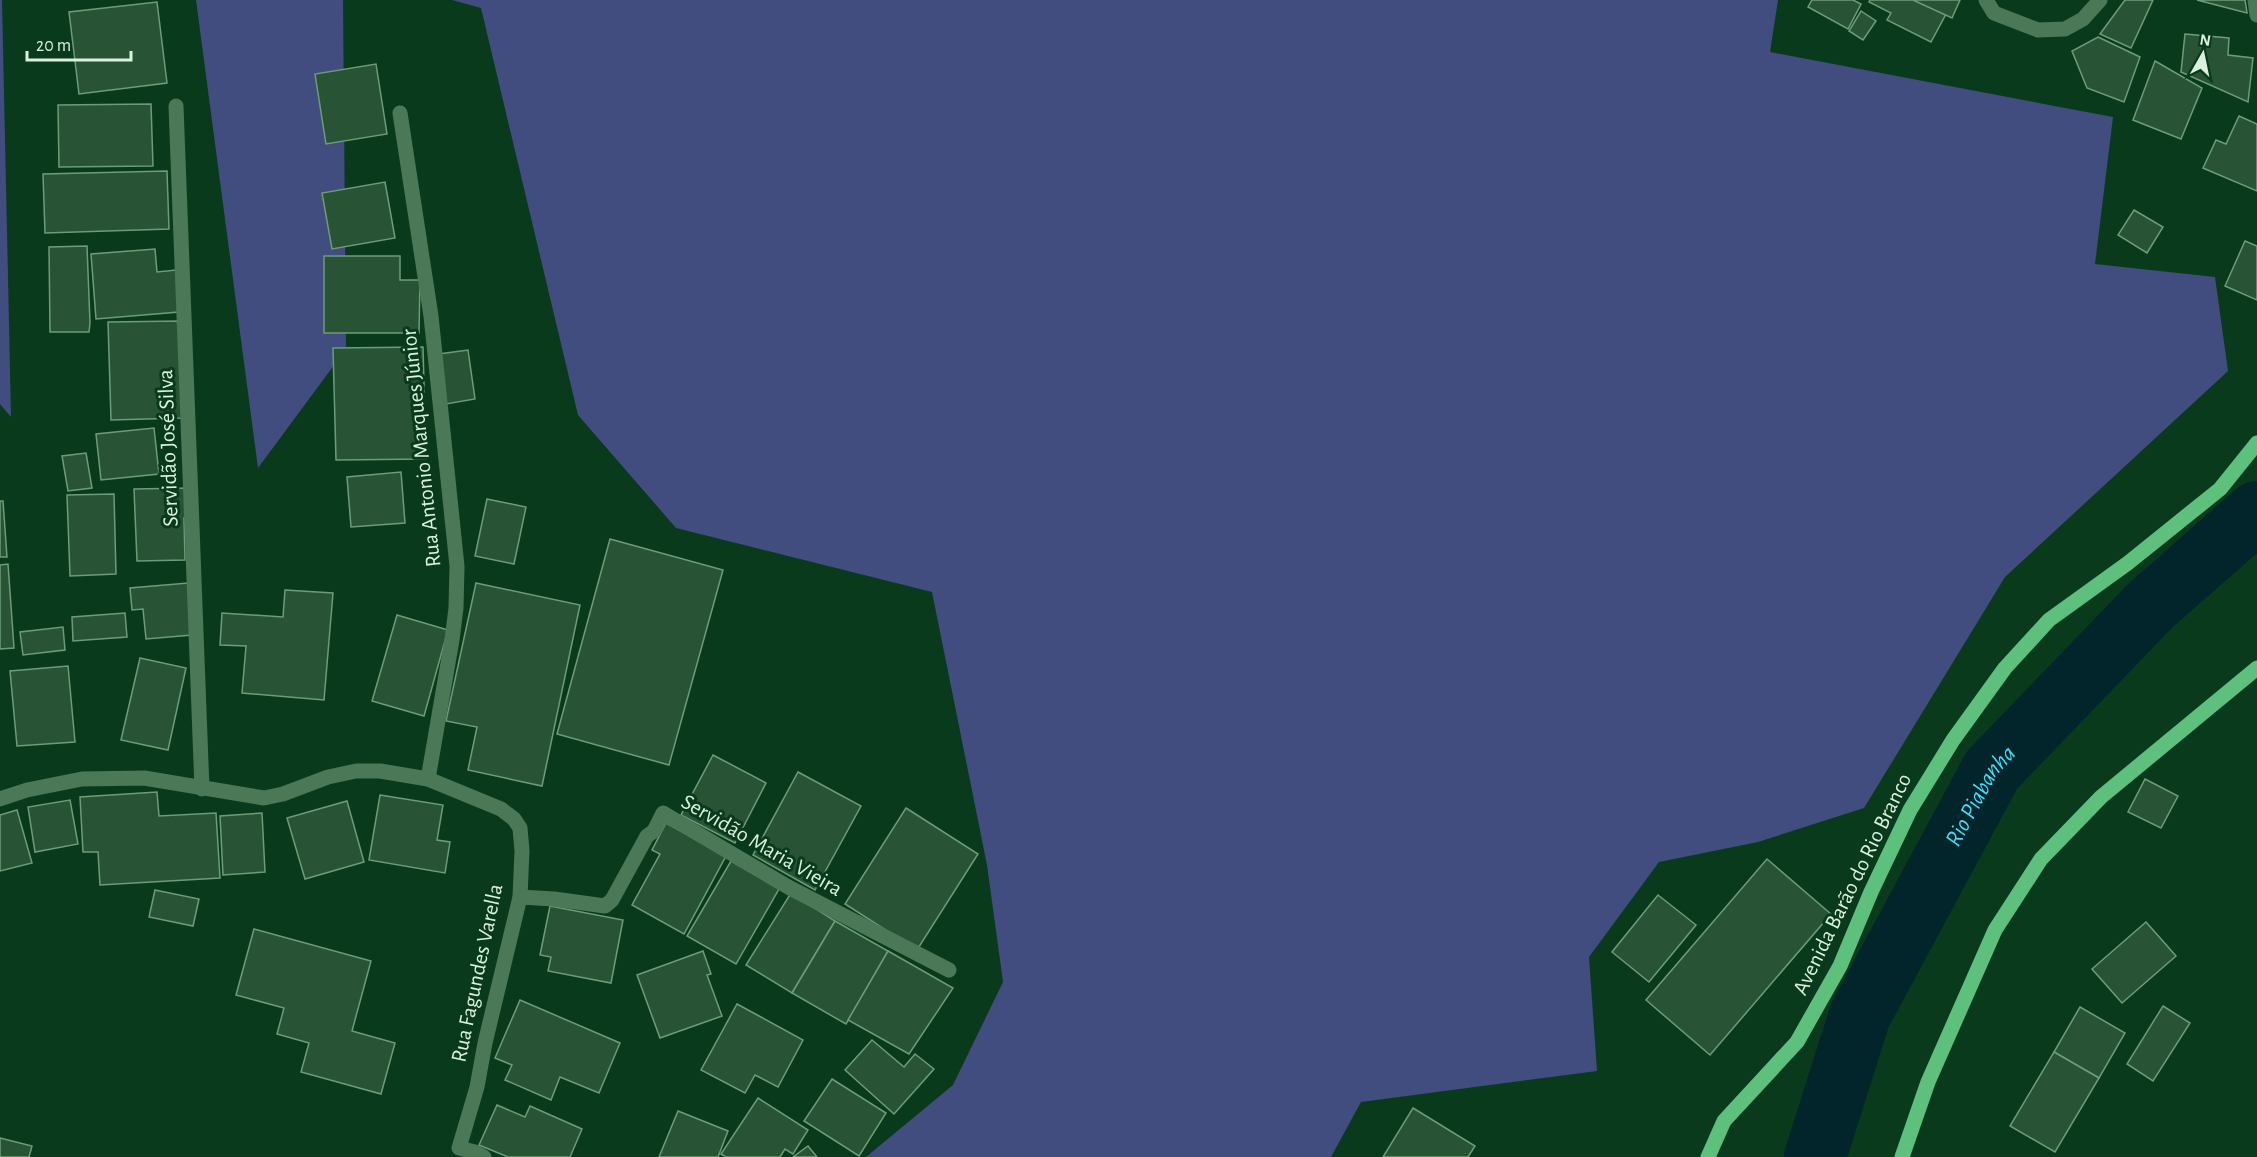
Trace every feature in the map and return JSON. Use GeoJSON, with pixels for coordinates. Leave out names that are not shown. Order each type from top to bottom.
{"type":"FeatureCollection","features":[{"type":"Feature","properties":{"kind":"main road","name":"Avenida Barão do Rio Branco"},"geometry":{"type":"LineString","coordinates":[[1707,1157],[1724,1121],[1797,1042],[1840,966],[1871,892],[1910,810],[1953,740],[2006,668],[2049,620],[2128,563],[2220,489],[2257,444]]}},
{"type":"Feature","properties":{"kind":"main road"},"geometry":{"type":"LineString","coordinates":[[1902,1157],[1928,1082],[1995,930],[2042,859],[2101,798],[2257,668]]}},
{"type":"Feature","properties":{"kind":"street"},"geometry":{"type":"LineString","coordinates":[[1986,0],[1994,13],[2038,30],[2065,29],[2084,19],[2100,0]]}},
{"type":"Feature","properties":{"kind":"street"},"geometry":{"type":"LineString","coordinates":[[2255,0],[2257,15]]}},
{"type":"Feature","properties":{"kind":"street","name":"Servidão José Silva"},"geometry":{"type":"LineString","coordinates":[[176,106],[202,789]]}},
{"type":"Feature","properties":{"kind":"street","name":"Rua Antonio Marques Júnior"},"geometry":{"type":"LineString","coordinates":[[400,113],[430,316],[448,462],[457,566],[456,608],[452,640],[428,778]]}},
{"type":"Feature","properties":{"kind":"street","name":"Rua Fagundes Varella"},"geometry":{"type":"LineString","coordinates":[[0,799],[27,790],[82,779],[144,778],[264,798],[282,794],[328,777],[356,771],[380,771],[428,778],[501,809],[514,819],[520,828],[522,851],[520,897],[485,1043],[477,1087],[459,1148],[480,1154]]}},
{"type":"Feature","properties":{"kind":"street","name":"Servidão Maria Vieira"},"geometry":{"type":"LineString","coordinates":[[520,897],[605,906],[612,900],[663,813],[790,888],[949,970]]}},
{"type":"Feature","properties":{"kind":"shaded area"},"geometry":{"type":"Polygon","coordinates":[[[0,0],[2,0],[11,417],[0,404],[0,0]]]}},
{"type":"Feature","properties":{"kind":"shaded area"},"geometry":{"type":"Polygon","coordinates":[[[196,0],[343,0],[346,349],[258,468],[196,0]]]}},
{"type":"Feature","properties":{"kind":"shaded area"},"geometry":{"type":"Polygon","coordinates":[[[452,0],[1778,0],[1770,52],[2113,117],[2095,264],[2215,277],[2228,371],[2005,577],[1864,808],[1758,842],[1659,862],[1589,957],[1597,1071],[1361,1102],[1331,1157],[866,1157],[953,1085],[1003,982],[987,865],[932,592],[676,528],[578,415],[481,8],[452,0]]]}},
{"type":"Feature","properties":{"kind":"building"},"geometry":{"type":"Polygon","coordinates":[[[1812,0],[1853,0],[1861,4],[1848,29],[1808,7],[1812,0]]]}},
{"type":"Feature","properties":{"kind":"building"},"geometry":{"type":"Polygon","coordinates":[[[1870,0],[1918,0],[1946,14],[1931,42],[1887,20],[1891,13],[1869,2],[1870,0]]]}},
{"type":"Feature","properties":{"kind":"building"},"geometry":{"type":"Polygon","coordinates":[[[1913,0],[1960,0],[1952,18],[1913,0]]]}},
{"type":"Feature","properties":{"kind":"building"},"geometry":{"type":"Polygon","coordinates":[[[2125,0],[2153,0],[2131,48],[2100,34],[2125,0]]]}},
{"type":"Feature","properties":{"kind":"building"},"geometry":{"type":"Polygon","coordinates":[[[2197,0],[2245,0],[2247,13],[2197,0]]]}},
{"type":"Feature","properties":{"kind":"building"},"geometry":{"type":"Polygon","coordinates":[[[157,2],[167,83],[79,94],[69,12],[157,2]]]}},
{"type":"Feature","properties":{"kind":"building"},"geometry":{"type":"Polygon","coordinates":[[[1861,11],[1876,21],[1863,40],[1849,31],[1861,11]]]}},
{"type":"Feature","properties":{"kind":"building"},"geometry":{"type":"Polygon","coordinates":[[[2185,34],[2229,38],[2228,55],[2253,58],[2248,102],[2181,72],[2185,34]]]}},
{"type":"Feature","properties":{"kind":"building"},"geometry":{"type":"Polygon","coordinates":[[[2098,37],[2140,57],[2124,102],[2087,88],[2072,51],[2098,37]]]}},
{"type":"Feature","properties":{"kind":"building"},"geometry":{"type":"Polygon","coordinates":[[[2155,61],[2202,88],[2181,139],[2133,120],[2155,61]]]}},
{"type":"Feature","properties":{"kind":"building"},"geometry":{"type":"Polygon","coordinates":[[[376,64],[387,134],[326,144],[315,74],[376,64]]]}},
{"type":"Feature","properties":{"kind":"building"},"geometry":{"type":"Polygon","coordinates":[[[151,104],[153,166],[59,167],[58,105],[151,104]]]}},
{"type":"Feature","properties":{"kind":"building"},"geometry":{"type":"Polygon","coordinates":[[[2239,116],[2257,124],[2257,191],[2203,168],[2216,140],[2226,144],[2239,116]]]}},
{"type":"Feature","properties":{"kind":"building"},"geometry":{"type":"Polygon","coordinates":[[[167,171],[169,229],[45,233],[43,174],[167,171]]]}},
{"type":"Feature","properties":{"kind":"building"},"geometry":{"type":"Polygon","coordinates":[[[385,182],[395,238],[332,249],[322,193],[385,182]]]}},
{"type":"Feature","properties":{"kind":"building"},"geometry":{"type":"Polygon","coordinates":[[[2134,210],[2163,227],[2147,253],[2118,235],[2134,210]]]}},
{"type":"Feature","properties":{"kind":"building"},"geometry":{"type":"Polygon","coordinates":[[[2245,241],[2257,246],[2257,300],[2225,286],[2245,241]]]}},
{"type":"Feature","properties":{"kind":"building"},"geometry":{"type":"Polygon","coordinates":[[[87,246],[89,332],[50,332],[49,247],[87,246]]]}},
{"type":"Feature","properties":{"kind":"building"},"geometry":{"type":"Polygon","coordinates":[[[155,249],[157,272],[176,270],[179,312],[96,319],[91,254],[155,249]]]}},
{"type":"Feature","properties":{"kind":"building"},"geometry":{"type":"Polygon","coordinates":[[[324,256],[400,256],[400,280],[420,280],[419,333],[324,333],[324,256]]]}},
{"type":"Feature","properties":{"kind":"building"},"geometry":{"type":"Polygon","coordinates":[[[180,321],[182,418],[111,420],[108,322],[180,321]]]}},
{"type":"Feature","properties":{"kind":"building"},"geometry":{"type":"Polygon","coordinates":[[[423,347],[426,459],[336,460],[333,348],[423,347]]]}},
{"type":"Feature","properties":{"kind":"building"},"geometry":{"type":"Polygon","coordinates":[[[468,350],[475,399],[446,404],[439,354],[468,350]]]}},
{"type":"Feature","properties":{"kind":"building"},"geometry":{"type":"Polygon","coordinates":[[[154,428],[159,474],[101,480],[96,434],[154,428]]]}},
{"type":"Feature","properties":{"kind":"building"},"geometry":{"type":"Polygon","coordinates":[[[86,453],[92,488],[68,491],[62,456],[86,453]]]}},
{"type":"Feature","properties":{"kind":"building"},"geometry":{"type":"Polygon","coordinates":[[[401,472],[405,523],[351,527],[347,477],[401,472]]]}},
{"type":"Feature","properties":{"kind":"building"},"geometry":{"type":"Polygon","coordinates":[[[190,488],[192,518],[184,518],[185,560],[137,561],[134,489],[190,488]]]}},
{"type":"Feature","properties":{"kind":"building"},"geometry":{"type":"Polygon","coordinates":[[[114,494],[116,574],[70,576],[67,495],[114,494]]]}},
{"type":"Feature","properties":{"kind":"building"},"geometry":{"type":"Polygon","coordinates":[[[487,499],[526,507],[514,564],[475,556],[487,499]]]}},
{"type":"Feature","properties":{"kind":"building"},"geometry":{"type":"Polygon","coordinates":[[[0,501],[3,501],[7,557],[0,557],[0,501]]]}},
{"type":"Feature","properties":{"kind":"building"},"geometry":{"type":"Polygon","coordinates":[[[610,539],[723,570],[669,765],[557,734],[610,539]]]}},
{"type":"Feature","properties":{"kind":"building"},"geometry":{"type":"Polygon","coordinates":[[[8,564],[14,648],[0,649],[0,565],[8,564]]]}},
{"type":"Feature","properties":{"kind":"building"},"geometry":{"type":"Polygon","coordinates":[[[188,583],[192,635],[146,639],[143,609],[132,610],[130,588],[188,583]]]}},
{"type":"Feature","properties":{"kind":"building"},"geometry":{"type":"Polygon","coordinates":[[[476,583],[580,605],[542,786],[468,770],[477,727],[446,721],[476,583]]]}},
{"type":"Feature","properties":{"kind":"building"},"geometry":{"type":"Polygon","coordinates":[[[285,590],[333,593],[324,700],[242,693],[246,646],[220,645],[222,613],[283,617],[285,590]]]}},
{"type":"Feature","properties":{"kind":"building"},"geometry":{"type":"Polygon","coordinates":[[[125,613],[127,637],[73,641],[72,617],[125,613]]]}},
{"type":"Feature","properties":{"kind":"building"},"geometry":{"type":"Polygon","coordinates":[[[397,615],[448,630],[424,716],[372,701],[397,615]]]}},
{"type":"Feature","properties":{"kind":"building"},"geometry":{"type":"Polygon","coordinates":[[[63,627],[65,650],[23,655],[20,632],[63,627]]]}},
{"type":"Feature","properties":{"kind":"building"},"geometry":{"type":"Polygon","coordinates":[[[140,658],[186,668],[168,750],[121,740],[140,658]]]}},
{"type":"Feature","properties":{"kind":"building"},"geometry":{"type":"Polygon","coordinates":[[[68,666],[75,742],[17,746],[10,671],[68,666]]]}},
{"type":"Feature","properties":{"kind":"building"},"geometry":{"type":"Polygon","coordinates":[[[713,755],[766,783],[735,843],[681,815],[713,755]]]}},
{"type":"Feature","properties":{"kind":"building"},"geometry":{"type":"Polygon","coordinates":[[[798,772],[861,806],[815,890],[753,855],[798,772]]]}},
{"type":"Feature","properties":{"kind":"building"},"geometry":{"type":"Polygon","coordinates":[[[2145,779],[2178,796],[2161,828],[2128,812],[2145,779]]]}},
{"type":"Feature","properties":{"kind":"building"},"geometry":{"type":"Polygon","coordinates":[[[157,792],[159,816],[216,813],[220,878],[100,885],[98,852],[83,852],[80,797],[157,792]]]}},
{"type":"Feature","properties":{"kind":"building"},"geometry":{"type":"Polygon","coordinates":[[[380,795],[443,805],[437,840],[450,842],[445,873],[369,860],[380,795]]]}},
{"type":"Feature","properties":{"kind":"building"},"geometry":{"type":"Polygon","coordinates":[[[70,800],[78,844],[35,852],[28,807],[70,800]]]}},
{"type":"Feature","properties":{"kind":"building"},"geometry":{"type":"Polygon","coordinates":[[[347,801],[364,862],[305,879],[287,818],[347,801]]]}},
{"type":"Feature","properties":{"kind":"building"},"geometry":{"type":"Polygon","coordinates":[[[906,808],[978,854],[917,950],[845,904],[906,808]]]}},
{"type":"Feature","properties":{"kind":"building"},"geometry":{"type":"Polygon","coordinates":[[[17,810],[32,863],[0,871],[0,815],[17,810]]]}},
{"type":"Feature","properties":{"kind":"building"},"geometry":{"type":"Polygon","coordinates":[[[262,813],[265,872],[223,875],[220,816],[262,813]]]}},
{"type":"Feature","properties":{"kind":"building"},"geometry":{"type":"Polygon","coordinates":[[[666,823],[726,856],[684,934],[632,905],[660,854],[652,850],[666,823]]]}},
{"type":"Feature","properties":{"kind":"building"},"geometry":{"type":"Polygon","coordinates":[[[1767,859],[1831,914],[1710,1055],[1646,1000],[1767,859]]]}},
{"type":"Feature","properties":{"kind":"building"},"geometry":{"type":"Polygon","coordinates":[[[731,861],[779,889],[736,964],[687,936],[731,861]]]}},
{"type":"Feature","properties":{"kind":"building"},"geometry":{"type":"Polygon","coordinates":[[[155,890],[199,899],[193,926],[149,917],[155,890]]]}},
{"type":"Feature","properties":{"kind":"building"},"geometry":{"type":"Polygon","coordinates":[[[791,893],[835,921],[792,993],[746,965],[791,893]]]}},
{"type":"Feature","properties":{"kind":"building"},"geometry":{"type":"Polygon","coordinates":[[[1658,895],[1696,925],[1649,982],[1612,952],[1658,895]]]}},
{"type":"Feature","properties":{"kind":"building"},"geometry":{"type":"Polygon","coordinates":[[[550,906],[623,920],[611,983],[548,971],[551,957],[540,955],[550,906]]]}},
{"type":"Feature","properties":{"kind":"building"},"geometry":{"type":"Polygon","coordinates":[[[835,921],[888,951],[846,1024],[792,993],[835,921]]]}},
{"type":"Feature","properties":{"kind":"building"},"geometry":{"type":"Polygon","coordinates":[[[2146,922],[2176,956],[2122,1003],[2092,969],[2146,922]]]}},
{"type":"Feature","properties":{"kind":"building"},"geometry":{"type":"Polygon","coordinates":[[[254,929],[371,961],[352,1031],[395,1043],[381,1094],[301,1072],[309,1043],[277,1034],[284,1008],[236,995],[254,929]]]}},
{"type":"Feature","properties":{"kind":"building"},"geometry":{"type":"Polygon","coordinates":[[[703,951],[711,974],[707,975],[722,1016],[660,1038],[637,975],[703,951]]]}},
{"type":"Feature","properties":{"kind":"building"},"geometry":{"type":"Polygon","coordinates":[[[888,951],[953,988],[909,1054],[848,1020],[888,951]]]}},
{"type":"Feature","properties":{"kind":"building"},"geometry":{"type":"Polygon","coordinates":[[[520,1000],[620,1043],[599,1093],[560,1077],[551,1100],[505,1080],[512,1065],[495,1058],[520,1000]]]}},
{"type":"Feature","properties":{"kind":"building"},"geometry":{"type":"Polygon","coordinates":[[[737,1004],[803,1040],[778,1087],[755,1075],[745,1093],[701,1070],[737,1004]]]}},
{"type":"Feature","properties":{"kind":"building"},"geometry":{"type":"Polygon","coordinates":[[[2163,1006],[2190,1023],[2153,1081],[2127,1064],[2163,1006]]]}},
{"type":"Feature","properties":{"kind":"building"},"geometry":{"type":"Polygon","coordinates":[[[2080,1007],[2125,1033],[2099,1078],[2054,1052],[2080,1007]]]}},
{"type":"Feature","properties":{"kind":"building"},"geometry":{"type":"Polygon","coordinates":[[[872,1040],[904,1067],[915,1054],[934,1069],[894,1114],[845,1070],[872,1040]]]}},
{"type":"Feature","properties":{"kind":"building"},"geometry":{"type":"Polygon","coordinates":[[[2054,1052],[2099,1078],[2055,1152],[2010,1126],[2054,1052]]]}},
{"type":"Feature","properties":{"kind":"building"},"geometry":{"type":"Polygon","coordinates":[[[832,1079],[886,1113],[859,1156],[804,1121],[832,1079]]]}},
{"type":"Feature","properties":{"kind":"building"},"geometry":{"type":"Polygon","coordinates":[[[758,1098],[808,1130],[793,1154],[785,1149],[780,1157],[726,1157],[721,1154],[758,1098]]]}},
{"type":"Feature","properties":{"kind":"building"},"geometry":{"type":"Polygon","coordinates":[[[497,1105],[525,1117],[530,1106],[582,1129],[570,1157],[508,1157],[479,1145],[497,1105]]]}},
{"type":"Feature","properties":{"kind":"building"},"geometry":{"type":"Polygon","coordinates":[[[1413,1108],[1475,1146],[1468,1157],[1383,1157],[1413,1108]]]}},
{"type":"Feature","properties":{"kind":"building"},"geometry":{"type":"Polygon","coordinates":[[[678,1111],[728,1131],[718,1157],[659,1157],[678,1111]]]}},
{"type":"Feature","properties":{"kind":"building"},"geometry":{"type":"Polygon","coordinates":[[[0,1138],[32,1146],[29,1157],[0,1157],[0,1138]]]}},
{"type":"Feature","properties":{"kind":"building"},"geometry":{"type":"Polygon","coordinates":[[[808,1146],[817,1157],[793,1157],[808,1146]]]}},
{"type":"Feature","properties":{"kind":"waterway","name":"Rio Piabanha"},"geometry":{"type":"LineString","coordinates":[[1815,1157],[1860,1015],[1992,770],[2151,605],[2257,512]]}}]}
